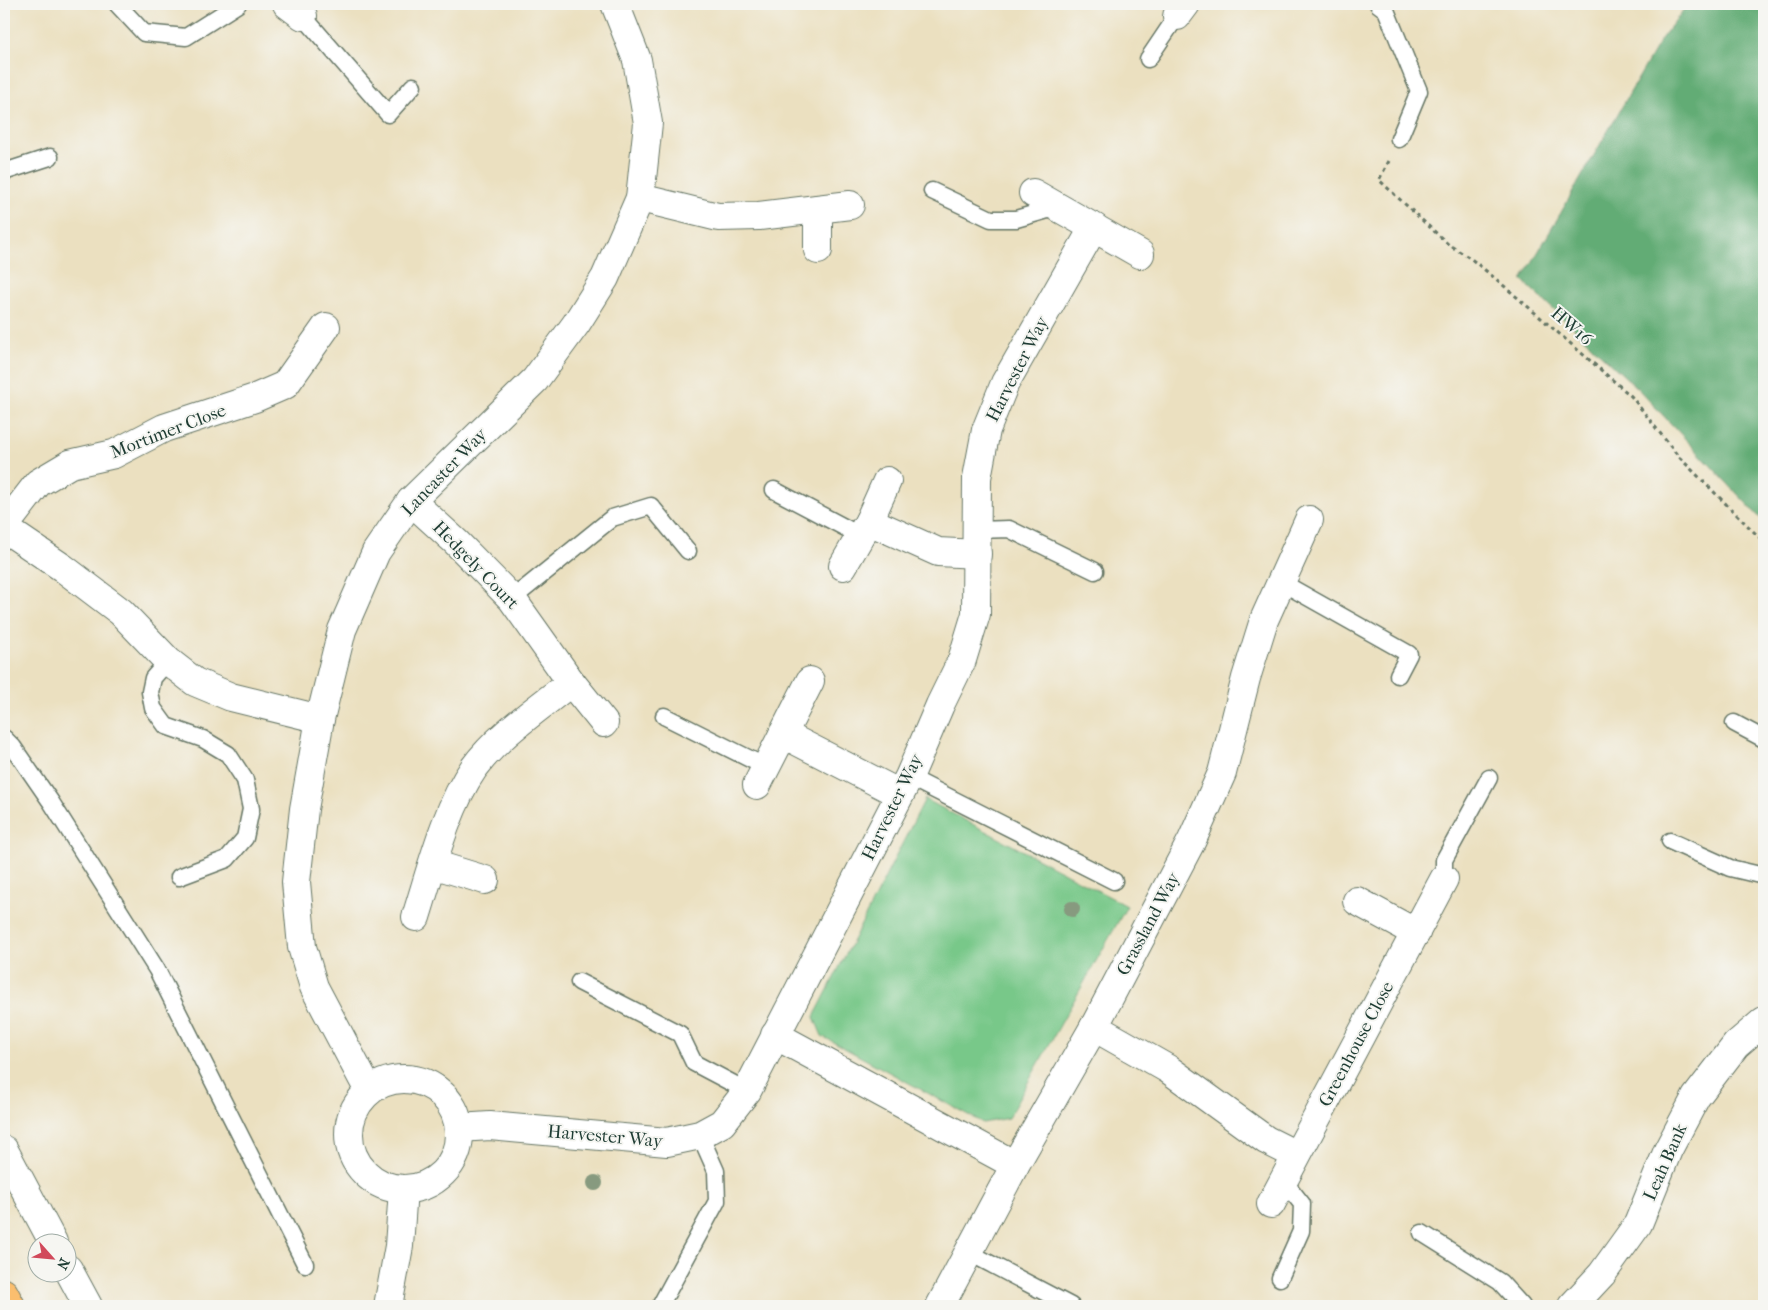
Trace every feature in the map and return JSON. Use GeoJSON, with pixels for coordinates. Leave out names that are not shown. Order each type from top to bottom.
{"type":"FeatureCollection","features":[{"type":"Feature","properties":{"kind":"main road"},"geometry":{"type":"LineString","coordinates":[[4,1293],[11,1306]]}},
{"type":"Feature","properties":{"kind":"street","name":"Lancaster Way"},"geometry":{"type":"LineString","coordinates":[[369,1091],[314,987],[302,947],[296,882],[304,809],[320,719],[342,630],[376,552],[411,501],[535,380],[576,324],[605,278],[640,198],[648,123],[637,60],[615,4]]}},
{"type":"Feature","properties":{"kind":"street"},"geometry":{"type":"LineString","coordinates":[[1033,193],[1140,254]]}},
{"type":"Feature","properties":{"kind":"street"},"geometry":{"type":"LineString","coordinates":[[640,198],[718,217],[759,216],[850,205]]}},
{"type":"Feature","properties":{"kind":"street"},"geometry":{"type":"LineString","coordinates":[[818,209],[818,250]]}},
{"type":"Feature","properties":{"kind":"street","name":"Harvester Way"},"geometry":{"type":"LineString","coordinates":[[459,1128],[490,1126],[667,1142],[700,1135],[722,1123],[747,1091],[905,786],[962,660],[976,614],[977,478],[986,430],[1005,383],[1094,227]]}},
{"type":"Feature","properties":{"kind":"street","name":"Mortimer Close"},"geometry":{"type":"LineString","coordinates":[[4,528],[38,483],[70,464],[114,454],[164,428],[285,386],[326,326]]}},
{"type":"Feature","properties":{"kind":"street"},"geometry":{"type":"LineString","coordinates":[[843,566],[865,528],[887,481]]}},
{"type":"Feature","properties":{"kind":"street","name":"Hedgely Court"},"geometry":{"type":"LineString","coordinates":[[411,501],[456,542],[512,599],[570,682],[604,723]]}},
{"type":"Feature","properties":{"kind":"street","name":"Grassland Way"},"geometry":{"type":"LineString","coordinates":[[940,1306],[1015,1165],[1094,1027],[1192,840],[1222,773],[1246,678],[1264,620],[1309,520]]}},
{"type":"Feature","properties":{"kind":"street"},"geometry":{"type":"LineString","coordinates":[[4,528],[63,568],[121,612],[168,661],[195,682],[231,697],[320,719]]}},
{"type":"Feature","properties":{"kind":"street"},"geometry":{"type":"LineString","coordinates":[[865,528],[938,552],[977,542]]}},
{"type":"Feature","properties":{"kind":"street"},"geometry":{"type":"LineString","coordinates":[[762,776],[810,681]]}},
{"type":"Feature","properties":{"kind":"street"},"geometry":{"type":"LineString","coordinates":[[416,917],[457,796],[475,767],[504,736],[570,682]]}},
{"type":"Feature","properties":{"kind":"street"},"geometry":{"type":"LineString","coordinates":[[783,734],[905,786]]}},
{"type":"Feature","properties":{"kind":"street"},"geometry":{"type":"LineString","coordinates":[[433,864],[485,880]]}},
{"type":"Feature","properties":{"kind":"street","name":"Greenhouse Close"},"geometry":{"type":"LineString","coordinates":[[1271,1204],[1444,880]]}},
{"type":"Feature","properties":{"kind":"street"},"geometry":{"type":"LineString","coordinates":[[1357,901],[1416,932]]}},
{"type":"Feature","properties":{"kind":"street","name":"Leah Bank"},"geometry":{"type":"LineString","coordinates":[[1572,1306],[1602,1274],[1638,1224],[1668,1150],[1696,1098],[1736,1045],[1764,1021]]}},
{"type":"Feature","properties":{"kind":"street"},"geometry":{"type":"LineString","coordinates":[[1094,1027],[1168,1069],[1266,1140],[1296,1155]]}},
{"type":"Feature","properties":{"kind":"street"},"geometry":{"type":"LineString","coordinates":[[775,1035],[1015,1165]]}},
{"type":"Feature","properties":{"kind":"street"},"geometry":{"type":"LineString","coordinates":[[406,1078],[425,1082],[442,1093],[454,1109],[459,1128],[458,1146],[450,1164],[438,1178],[421,1186],[403,1189],[384,1185],[368,1176],[355,1160],[349,1142],[349,1123],[356,1105],[369,1091],[386,1081],[406,1078]]}},
{"type":"Feature","properties":{"kind":"street"},"geometry":{"type":"LineString","coordinates":[[4,1150],[48,1232]]}},
{"type":"Feature","properties":{"kind":"street"},"geometry":{"type":"LineString","coordinates":[[388,1306],[399,1246],[403,1189]]}},
{"type":"Feature","properties":{"kind":"street"},"geometry":{"type":"LineString","coordinates":[[75,1282],[88,1306]]}},
{"type":"Feature","properties":{"kind":"lane"},"geometry":{"type":"LineString","coordinates":[[117,4],[144,33],[186,37],[238,4]]}},
{"type":"Feature","properties":{"kind":"lane"},"geometry":{"type":"LineString","coordinates":[[1378,4],[1386,10],[1419,91],[1399,139]]}},
{"type":"Feature","properties":{"kind":"lane"},"geometry":{"type":"LineString","coordinates":[[295,10],[388,114],[413,86]]}},
{"type":"Feature","properties":{"kind":"lane"},"geometry":{"type":"LineString","coordinates":[[1148,59],[1181,10]]}},
{"type":"Feature","properties":{"kind":"lane"},"geometry":{"type":"LineString","coordinates":[[4,172],[50,157]]}},
{"type":"Feature","properties":{"kind":"lane"},"geometry":{"type":"LineString","coordinates":[[932,191],[991,220],[1016,219],[1058,207]]}},
{"type":"Feature","properties":{"kind":"lane"},"geometry":{"type":"LineString","coordinates":[[774,490],[865,528]]}},
{"type":"Feature","properties":{"kind":"lane"},"geometry":{"type":"LineString","coordinates":[[512,599],[612,518],[651,506],[688,551]]}},
{"type":"Feature","properties":{"kind":"lane"},"geometry":{"type":"LineString","coordinates":[[977,542],[1009,529],[1095,571]]}},
{"type":"Feature","properties":{"kind":"lane"},"geometry":{"type":"LineString","coordinates":[[1281,582],[1409,654],[1398,675]]}},
{"type":"Feature","properties":{"kind":"lane"},"geometry":{"type":"LineString","coordinates":[[168,661],[153,678],[150,692],[152,708],[166,726],[204,739],[228,754],[245,780],[250,809],[245,838],[227,859],[179,877]]}},
{"type":"Feature","properties":{"kind":"lane"},"geometry":{"type":"LineString","coordinates":[[664,716],[762,776]]}},
{"type":"Feature","properties":{"kind":"lane"},"geometry":{"type":"LineString","coordinates":[[1734,723],[1764,739]]}},
{"type":"Feature","properties":{"kind":"lane"},"geometry":{"type":"LineString","coordinates":[[4,738],[13,747],[51,802],[158,970],[305,1264]]}},
{"type":"Feature","properties":{"kind":"lane"},"geometry":{"type":"LineString","coordinates":[[1444,880],[1444,860],[1489,778]]}},
{"type":"Feature","properties":{"kind":"lane"},"geometry":{"type":"LineString","coordinates":[[905,786],[1114,881]]}},
{"type":"Feature","properties":{"kind":"lane"},"geometry":{"type":"LineString","coordinates":[[1670,841],[1730,868],[1764,876]]}},
{"type":"Feature","properties":{"kind":"lane"},"geometry":{"type":"LineString","coordinates":[[579,982],[680,1034],[694,1063],[747,1091]]}},
{"type":"Feature","properties":{"kind":"lane"},"geometry":{"type":"LineString","coordinates":[[660,1306],[717,1201],[716,1171],[700,1135]]}},
{"type":"Feature","properties":{"kind":"lane"},"geometry":{"type":"LineString","coordinates":[[1280,1278],[1301,1231],[1302,1222],[1302,1204],[1283,1180]]}},
{"type":"Feature","properties":{"kind":"lane"},"geometry":{"type":"LineString","coordinates":[[1422,1233],[1500,1282],[1522,1306]]}},
{"type":"Feature","properties":{"kind":"lane"},"geometry":{"type":"LineString","coordinates":[[968,1252],[1071,1306]]}},
{"type":"Feature","properties":{"kind":"path","name":"HW16"},"geometry":{"type":"LineString","coordinates":[[1399,139],[1379,180],[1449,245],[1470,258],[1496,279],[1631,396],[1678,456],[1764,542]]}},
{"type":"Feature","properties":{"kind":"green space"},"geometry":{"type":"Polygon","coordinates":[[[1688,4],[1764,4],[1764,522],[1639,390],[1522,280],[1661,39],[1688,4]]]}},
{"type":"Feature","properties":{"kind":"green space"},"geometry":{"type":"Polygon","coordinates":[[[925,799],[1127,906],[1008,1118],[983,1123],[822,1036],[814,1017],[925,799]]]}}]}
